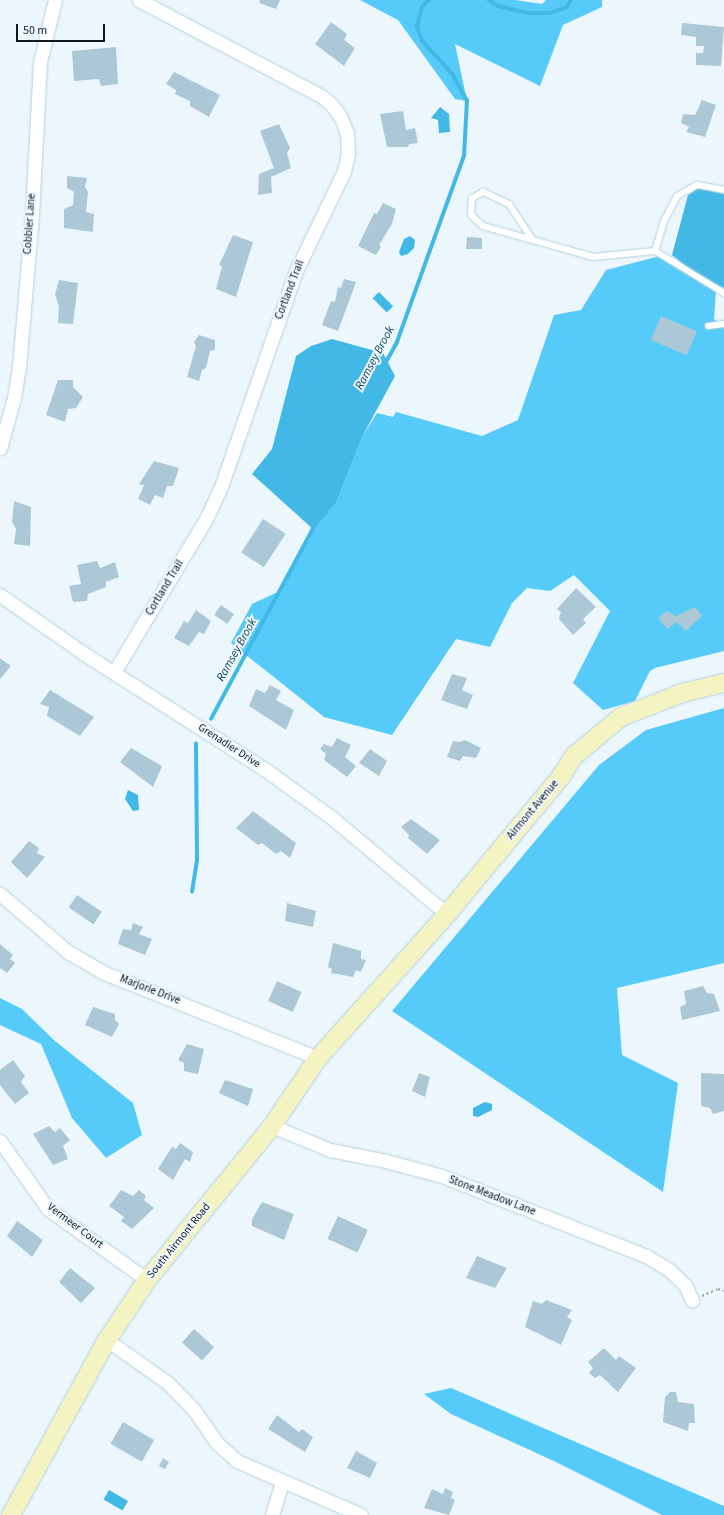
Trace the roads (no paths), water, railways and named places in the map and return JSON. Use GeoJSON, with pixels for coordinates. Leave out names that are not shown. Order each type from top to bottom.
{"type":"FeatureCollection","features":[{"type":"Feature","properties":{"kind":"street","name":"Cobbler Lane"},"geometry":{"type":"LineString","coordinates":[[0,448],[14,398],[18,367],[32,214],[40,62],[55,0]]}},
{"type":"Feature","properties":{"kind":"street","name":"Cortland Trail"},"geometry":{"type":"LineString","coordinates":[[114,672],[206,519],[221,487],[295,273],[344,171],[348,153],[347,133],[340,116],[331,104],[321,96],[139,0]]}},
{"type":"Feature","properties":{"kind":"street","name":"Grenadier Drive"},"geometry":{"type":"LineString","coordinates":[[0,595],[114,672],[266,770],[332,818],[447,914]]}},
{"type":"Feature","properties":{"kind":"street","name":"Airmont Avenue"},"geometry":{"type":"LineString","coordinates":[[380,991],[447,914],[560,778],[574,756],[614,721],[667,698],[724,683]]}},
{"type":"Feature","properties":{"kind":"street","name":"Marjorie Drive"},"geometry":{"type":"LineString","coordinates":[[0,894],[68,952],[102,972],[318,1058]]}},
{"type":"Feature","properties":{"kind":"street","name":"South Airmont Road"},"geometry":{"type":"LineString","coordinates":[[11,1515],[107,1340],[147,1280],[272,1126],[318,1058],[380,991]]}},
{"type":"Feature","properties":{"kind":"street","name":"Stone Meadow Lane"},"geometry":{"type":"LineString","coordinates":[[272,1126],[330,1150],[382,1160],[442,1176],[646,1256],[669,1270],[686,1285],[692,1300]]}},
{"type":"Feature","properties":{"kind":"street","name":"Vermeer Court"},"geometry":{"type":"LineString","coordinates":[[0,1142],[48,1209],[147,1280]]}},
{"type":"Feature","properties":{"kind":"street"},"geometry":{"type":"LineString","coordinates":[[107,1340],[168,1383],[194,1410],[218,1443],[237,1461],[282,1482],[361,1515]]}},
{"type":"Feature","properties":{"kind":"street"},"geometry":{"type":"LineString","coordinates":[[272,1515],[282,1482]]}},
{"type":"Feature","properties":{"kind":"lane"},"geometry":{"type":"LineString","coordinates":[[655,251],[664,219],[677,196],[697,185],[724,190]]}},
{"type":"Feature","properties":{"kind":"lane"},"geometry":{"type":"LineString","coordinates":[[532,239],[509,204],[482,192],[472,198],[471,215],[483,226],[594,257],[655,251],[724,293]]}},
{"type":"Feature","properties":{"kind":"lane"},"geometry":{"type":"LineString","coordinates":[[708,326],[724,324]]}},
{"type":"Feature","properties":{"kind":"water"},"geometry":{"type":"Polygon","coordinates":[[[440,107],[449,114],[450,132],[439,133],[438,120],[431,118],[440,107]]]}},
{"type":"Feature","properties":{"kind":"water"},"geometry":{"type":"Polygon","coordinates":[[[699,188],[724,194],[724,288],[704,280],[672,255],[688,195],[699,188]]]}},
{"type":"Feature","properties":{"kind":"water"},"geometry":{"type":"Polygon","coordinates":[[[410,236],[415,240],[414,248],[408,254],[401,256],[399,252],[404,239],[410,236]]]}},
{"type":"Feature","properties":{"kind":"water"},"geometry":{"type":"Polygon","coordinates":[[[379,292],[393,306],[387,313],[373,298],[379,292]]]}},
{"type":"Feature","properties":{"kind":"water"},"geometry":{"type":"Polygon","coordinates":[[[332,339],[383,353],[395,376],[362,437],[336,503],[314,530],[252,474],[272,449],[296,356],[311,346],[332,339]]]}},
{"type":"Feature","properties":{"kind":"water"},"geometry":{"type":"Polygon","coordinates":[[[128,790],[138,795],[139,810],[133,811],[125,799],[128,790]]]}},
{"type":"Feature","properties":{"kind":"water"},"geometry":{"type":"Polygon","coordinates":[[[485,1102],[492,1104],[492,1110],[478,1117],[473,1116],[473,1108],[485,1102]]]}},
{"type":"Feature","properties":{"kind":"water"},"geometry":{"type":"Polygon","coordinates":[[[109,1490],[128,1501],[123,1511],[104,1500],[109,1490]]]}},
{"type":"Feature","properties":{"kind":"waterway","name":"Ramsey Brook"},"geometry":{"type":"LineString","coordinates":[[385,364],[397,342],[464,156],[467,101],[452,74],[422,41],[417,27],[422,7],[429,0]]}},
{"type":"Feature","properties":{"kind":"waterway","name":"Ramsey Brook"},"geometry":{"type":"LineString","coordinates":[[489,0],[498,6],[529,13],[550,13],[567,7],[571,0]]}},
{"type":"Feature","properties":{"kind":"waterway","name":"Ramsey Brook"},"geometry":{"type":"LineString","coordinates":[[211,719],[314,527]]}},
{"type":"Feature","properties":{"kind":"waterway","name":"Ramsey Brook"},"geometry":{"type":"LineString","coordinates":[[192,892],[197,860],[196,744]]}}]}
